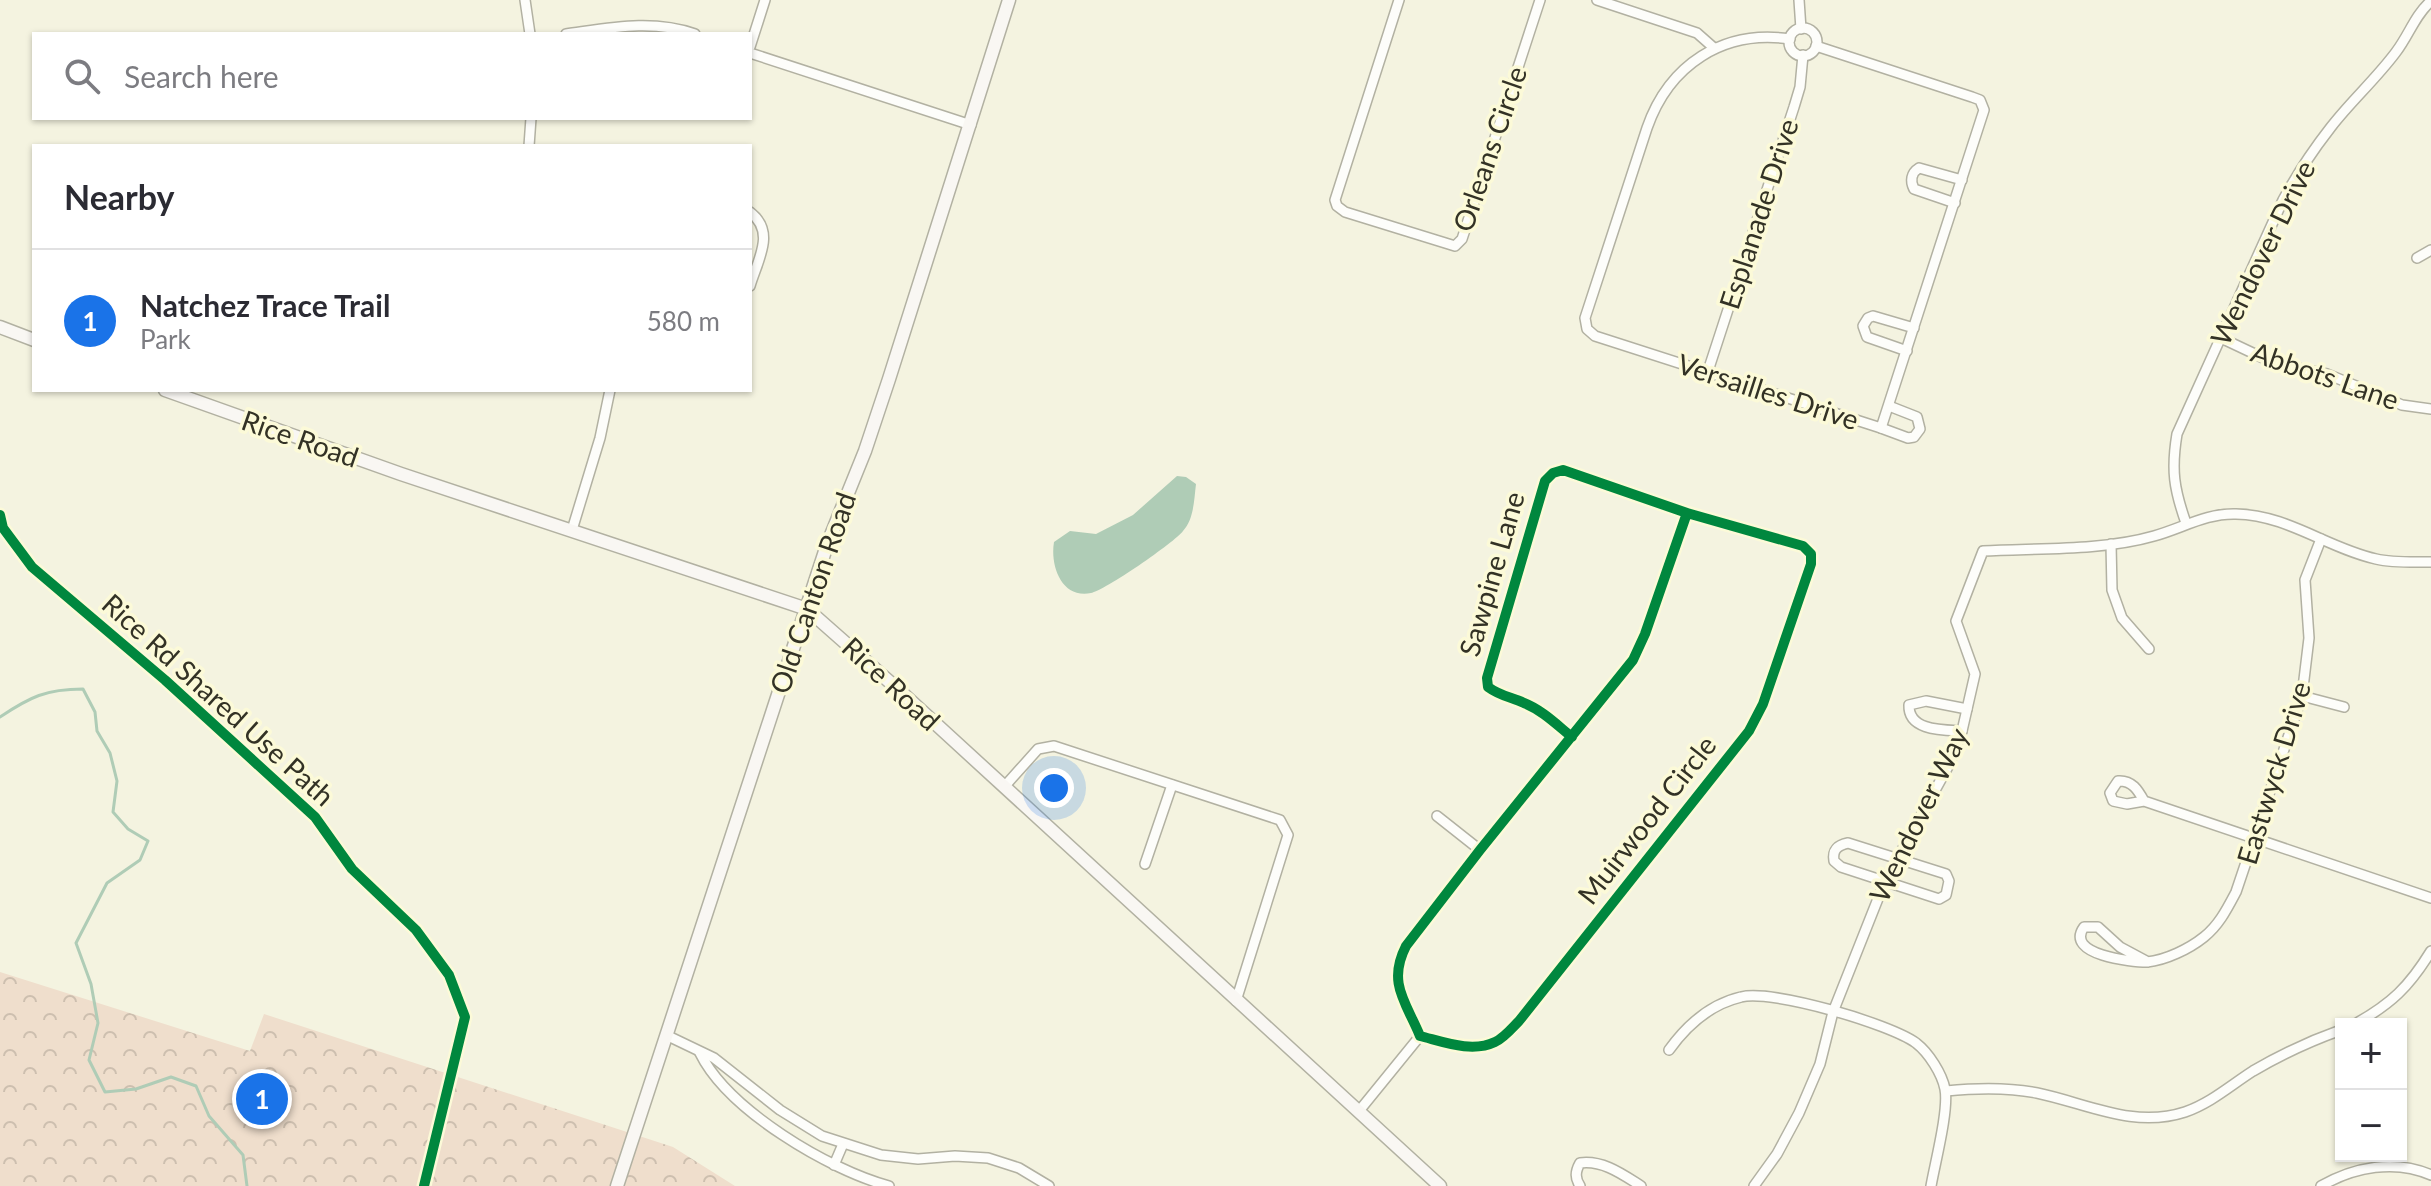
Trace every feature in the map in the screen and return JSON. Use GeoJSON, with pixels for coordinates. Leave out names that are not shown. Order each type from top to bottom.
{"type":"FeatureCollection","features":[{"type":"Feature","properties":{"kind":"street"},"geometry":{"type":"LineString","coordinates":[[525,0],[530,32]]}},
{"type":"Feature","properties":{"kind":"street"},"geometry":{"type":"LineString","coordinates":[[752,43],[765,0]]}},
{"type":"Feature","properties":{"kind":"street","name":"Old Canton Road"},"geometry":{"type":"LineString","coordinates":[[617,1186],[827,545],[865,451],[889,379],[1009,0]]}},
{"type":"Feature","properties":{"kind":"street","name":"Orleans Circle"},"geometry":{"type":"LineString","coordinates":[[1399,0],[1335,200],[1345,212],[1455,246],[1462,239],[1540,0]]}},
{"type":"Feature","properties":{"kind":"street"},"geometry":{"type":"LineString","coordinates":[[1597,0],[1697,33],[1714,48]]}},
{"type":"Feature","properties":{"kind":"street"},"geometry":{"type":"LineString","coordinates":[[1799,0],[1801,29]]}},
{"type":"Feature","properties":{"kind":"street","name":"Wendover Drive"},"geometry":{"type":"LineString","coordinates":[[2186,523],[2174,488],[2172,459],[2177,434],[2283,200],[2300,169],[2332,124],[2373,82],[2399,48],[2421,5],[2431,1]]}},
{"type":"Feature","properties":{"kind":"street"},"geometry":{"type":"LineString","coordinates":[[582,32],[637,25],[673,27],[689,32]]}},
{"type":"Feature","properties":{"kind":"street"},"geometry":{"type":"LineString","coordinates":[[1801,29],[1814,34],[1816,46],[1810,54],[1803,55],[1792,50],[1790,39],[1794,32],[1801,29]]}},
{"type":"Feature","properties":{"kind":"street","name":"Versailles Drive"},"geometry":{"type":"LineString","coordinates":[[1790,39],[1755,38],[1714,48],[1685,66],[1667,86],[1655,106],[1585,318],[1587,329],[1595,336],[1881,428],[1984,110],[1980,100],[1816,46]]}},
{"type":"Feature","properties":{"kind":"street"},"geometry":{"type":"LineString","coordinates":[[752,51],[971,125]]}},
{"type":"Feature","properties":{"kind":"street","name":"Esplanade Drive"},"geometry":{"type":"LineString","coordinates":[[1708,371],[1794,107],[1800,87],[1803,55]]}},
{"type":"Feature","properties":{"kind":"street"},"geometry":{"type":"LineString","coordinates":[[529,144],[531,120]]}},
{"type":"Feature","properties":{"kind":"street"},"geometry":{"type":"LineString","coordinates":[[1955,203],[1914,189],[1912,175],[1919,168],[1962,180]]}},
{"type":"Feature","properties":{"kind":"street"},"geometry":{"type":"LineString","coordinates":[[752,213],[761,220],[765,236],[752,279]]}},
{"type":"Feature","properties":{"kind":"street"},"geometry":{"type":"LineString","coordinates":[[2417,258],[2431,250]]}},
{"type":"Feature","properties":{"kind":"street"},"geometry":{"type":"LineString","coordinates":[[1907,351],[1867,337],[1863,326],[1873,316],[1914,328]]}},
{"type":"Feature","properties":{"kind":"street"},"geometry":{"type":"LineString","coordinates":[[0,327],[32,339]]}},
{"type":"Feature","properties":{"kind":"street","name":"Abbots Lane"},"geometry":{"type":"LineString","coordinates":[[2221,338],[2276,364],[2327,374],[2402,405],[2431,409]]}},
{"type":"Feature","properties":{"kind":"street","name":"Rice Road"},"geometry":{"type":"LineString","coordinates":[[171,392],[358,459],[807,609],[1440,1186]]}},
{"type":"Feature","properties":{"kind":"street"},"geometry":{"type":"LineString","coordinates":[[572,530],[600,438],[610,392]]}},
{"type":"Feature","properties":{"kind":"street"},"geometry":{"type":"LineString","coordinates":[[1881,428],[1908,438],[1914,437],[1920,429],[1917,417],[1889,406]]}},
{"type":"Feature","properties":{"kind":"street","name":"Sawpine Lane"},"geometry":{"type":"LineString","coordinates":[[1572,737],[1544,714],[1525,703],[1498,694],[1488,687],[1487,678],[1545,481],[1553,473],[1563,470],[1687,513]]}},
{"type":"Feature","properties":{"kind":"street"},"geometry":{"type":"LineString","coordinates":[[1359,1111],[1420,1036],[1399,990],[1396,976],[1398,962],[1406,946],[1633,660],[1687,513]]}},
{"type":"Feature","properties":{"kind":"street","name":"Muirwood Circle"},"geometry":{"type":"LineString","coordinates":[[1420,1036],[1480,1047],[1498,1041],[1519,1021],[1749,731],[1763,704],[1811,564],[1811,554],[1803,546],[1687,513]]}},
{"type":"Feature","properties":{"kind":"street","name":"Wendover Way"},"geometry":{"type":"LineString","coordinates":[[1756,1185],[1799,1113],[1820,1064],[1833,1012],[1885,881],[1950,763],[1962,731],[1975,674],[1956,621],[1983,551],[2111,544],[2155,536],[2203,517],[2236,514],[2281,520],[2376,559],[2431,562]]}},
{"type":"Feature","properties":{"kind":"street","name":"Eastwyck Drive"},"geometry":{"type":"LineString","coordinates":[[2148,962],[2120,947],[2098,927],[2084,927],[2081,932],[2085,943],[2102,956],[2120,961],[2148,962],[2175,955],[2202,938],[2222,919],[2236,892],[2256,837],[2302,696],[2309,638],[2305,580],[2321,539]]}},
{"type":"Feature","properties":{"kind":"street"},"geometry":{"type":"LineString","coordinates":[[2111,544],[2112,590],[2122,618],[2149,649]]}},
{"type":"Feature","properties":{"kind":"street"},"geometry":{"type":"LineString","coordinates":[[2302,696],[2344,707]]}},
{"type":"Feature","properties":{"kind":"street"},"geometry":{"type":"LineString","coordinates":[[1962,731],[1931,728],[1918,723],[1911,717],[1909,705],[1926,701],[1967,709]]}},
{"type":"Feature","properties":{"kind":"street"},"geometry":{"type":"LineString","coordinates":[[1004,787],[1038,749],[1054,746],[1280,820],[1288,835],[1236,1001]]}},
{"type":"Feature","properties":{"kind":"street"},"geometry":{"type":"LineString","coordinates":[[1145,864],[1172,785]]}},
{"type":"Feature","properties":{"kind":"street"},"geometry":{"type":"LineString","coordinates":[[2144,801],[2431,898]]}},
{"type":"Feature","properties":{"kind":"street"},"geometry":{"type":"LineString","coordinates":[[1437,816],[1480,850]]}},
{"type":"Feature","properties":{"kind":"street"},"geometry":{"type":"LineString","coordinates":[[1848,843],[1898,857],[1946,874],[1949,881],[1946,895],[1939,899],[1885,881],[1841,867],[1834,861],[1835,849],[1848,843]]}},
{"type":"Feature","properties":{"kind":"street"},"geometry":{"type":"LineString","coordinates":[[2366,1018],[2385,1007],[2413,981],[2431,951]]}},
{"type":"Feature","properties":{"kind":"street"},"geometry":{"type":"LineString","coordinates":[[1669,1050],[1683,1030],[1713,1008],[1743,996],[1774,996],[1833,1012],[1891,1030],[1918,1044],[1936,1066],[1946,1091],[1931,1186]]}},
{"type":"Feature","properties":{"kind":"street"},"geometry":{"type":"LineString","coordinates":[[1946,1091],[2014,1090],[2037,1093],[2099,1112],[2144,1117],[2185,1112],[2218,1096],[2296,1046],[2335,1032]]}},
{"type":"Feature","properties":{"kind":"street"},"geometry":{"type":"LineString","coordinates":[[666,1035],[714,1058],[780,1110],[822,1136],[864,1152],[899,1157],[988,1158],[1019,1168],[1049,1186]]}},
{"type":"Feature","properties":{"kind":"street"},"geometry":{"type":"LineString","coordinates":[[700,1053],[707,1067],[769,1125],[834,1165],[889,1186]]}},
{"type":"Feature","properties":{"kind":"street"},"geometry":{"type":"LineString","coordinates":[[769,1125],[780,1110]]}},
{"type":"Feature","properties":{"kind":"street"},"geometry":{"type":"LineString","coordinates":[[834,1165],[843,1144]]}},
{"type":"Feature","properties":{"kind":"street"},"geometry":{"type":"LineString","coordinates":[[1580,1186],[1576,1170],[1580,1163],[1590,1162],[1611,1168],[1641,1186]]}},
{"type":"Feature","properties":{"kind":"street"},"geometry":{"type":"LineString","coordinates":[[2321,1186],[2359,1169],[2390,1166],[2418,1169],[2431,1175]]}},
{"type":"Feature","properties":{"kind":"green space"},"geometry":{"type":"Polygon","coordinates":[[[0,972],[250,1051],[264,1014],[673,1147],[735,1186],[0,1186],[0,972]]]}},
{"type":"Feature","properties":{"kind":"shaded area"},"geometry":{"type":"Polygon","coordinates":[[[1177,476],[1186,477],[1196,484],[1189,521],[1177,537],[1098,590],[1081,593],[1065,586],[1056,570],[1054,542],[1070,531],[1096,534],[1133,515],[1177,476]]]}},
{"type":"Feature","properties":{"kind":"waterway"},"geometry":{"type":"LineString","coordinates":[[0,717],[39,696],[83,689],[95,712],[97,731],[110,753],[117,781],[113,812],[128,829],[148,841],[140,860],[107,883],[76,943],[91,984],[98,1023],[89,1060],[105,1092],[136,1089],[171,1077],[196,1086],[209,1116],[243,1155],[247,1186]]}},
{"type":"Feature","properties":{"kind":"cycle path"},"geometry":{"type":"LineString","coordinates":[[1572,737],[1566,732],[1549,718],[1537,710],[1488,687],[1487,678],[1545,481],[1553,473],[1563,470],[1687,513],[1803,546],[1811,554],[1811,564],[1763,704],[1749,731],[1519,1021],[1498,1040],[1477,1047],[1420,1036],[1398,982],[1406,946],[1480,850],[1633,660],[1687,513]]}},
{"type":"Feature","properties":{"kind":"cycle path","name":"Rice Rd Shared Use Path"},"geometry":{"type":"LineString","coordinates":[[0,515],[3,528],[32,567],[165,680],[315,817],[352,869],[416,930],[449,975],[465,1017],[424,1186]]}},
{"type":"Feature","properties":{"kind":"place","name":"Natchez Trace Trail"},"geometry":{"type":"Point","coordinates":[262,1099]}}]}
